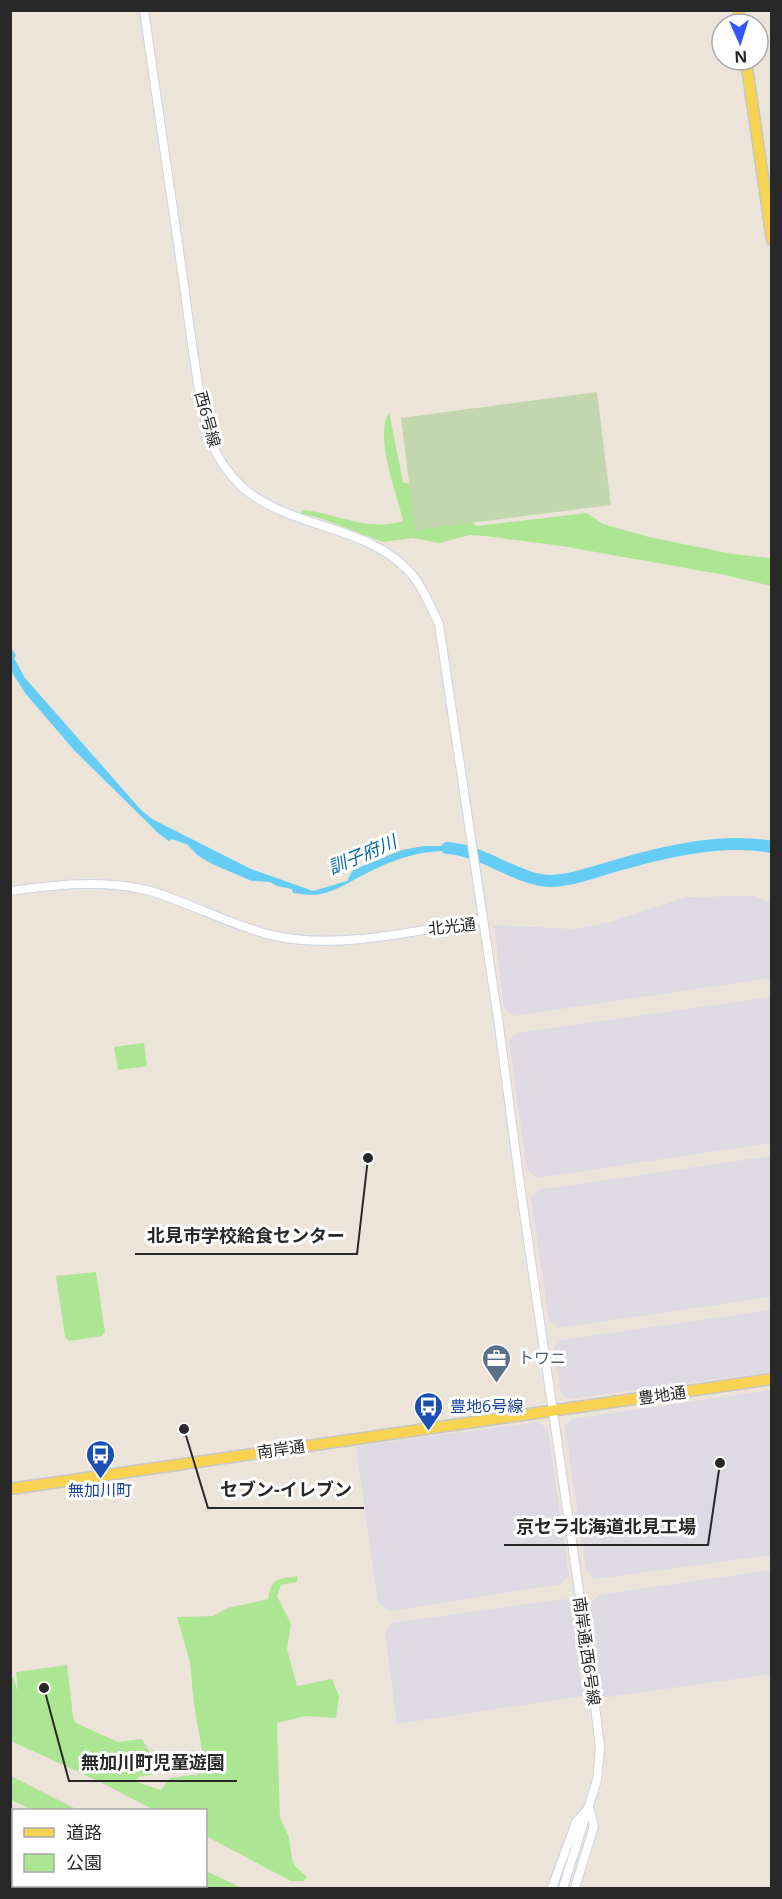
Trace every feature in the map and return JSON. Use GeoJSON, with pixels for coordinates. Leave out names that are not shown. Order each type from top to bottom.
{"type":"FeatureCollection","features":[{"type":"Feature","properties":{"kind":"main road"},"geometry":{"type":"LineString","coordinates":[[748,72],[771,240]]}},
{"type":"Feature","properties":{"kind":"main road","name":"豊地通"},"geometry":{"type":"LineString","coordinates":[[553,1411],[771,1379]]}},
{"type":"Feature","properties":{"kind":"main road","name":"南岸通"},"geometry":{"type":"LineString","coordinates":[[10,1489],[553,1411]]}},
{"type":"Feature","properties":{"kind":"street","name":"西6号線"},"geometry":{"type":"LineString","coordinates":[[144,10],[194,357],[204,418],[213,447],[229,472],[242,486],[262,501],[288,514],[370,542],[408,570],[423,590],[438,624],[482,920]]}},
{"type":"Feature","properties":{"kind":"street","name":"北光通"},"geometry":{"type":"LineString","coordinates":[[10,891],[91,884],[145,890],[274,936],[319,941],[363,938],[482,920],[553,1411]]}},
{"type":"Feature","properties":{"kind":"street","name":"南岸通;西6号線"},"geometry":{"type":"LineString","coordinates":[[553,1411],[600,1748],[597,1780],[563,1888]]}},
{"type":"Feature","properties":{"kind":"street"},"geometry":{"type":"LineString","coordinates":[[552,1888],[576,1822],[589,1808]]}},
{"type":"Feature","properties":{"kind":"street"},"geometry":{"type":"LineString","coordinates":[[575,1888],[594,1826],[589,1808]]}},
{"type":"Feature","properties":{"kind":"shaded area"},"geometry":{"type":"Polygon","coordinates":[[[754,896],[771,903],[771,978],[513,1016],[504,1007],[494,925],[575,929],[610,922],[687,897],[754,896]]]}},
{"type":"Feature","properties":{"kind":"shaded area"},"geometry":{"type":"Polygon","coordinates":[[[771,997],[771,1143],[537,1178],[527,1170],[509,1040],[517,1033],[771,997]]]}},
{"type":"Feature","properties":{"kind":"shaded area"},"geometry":{"type":"Polygon","coordinates":[[[771,1156],[771,1297],[558,1328],[549,1321],[531,1198],[538,1190],[771,1156]]]}},
{"type":"Feature","properties":{"kind":"shaded area"},"geometry":{"type":"Polygon","coordinates":[[[771,1310],[771,1372],[569,1399],[561,1393],[554,1348],[561,1340],[771,1310]]]}},
{"type":"Feature","properties":{"kind":"shaded area"},"geometry":{"type":"Polygon","coordinates":[[[771,1390],[771,1555],[595,1579],[586,1571],[565,1426],[571,1419],[771,1390]]]}},
{"type":"Feature","properties":{"kind":"shaded area"},"geometry":{"type":"Polygon","coordinates":[[[539,1422],[548,1430],[569,1576],[561,1584],[391,1611],[378,1603],[356,1446],[539,1422]]]}},
{"type":"Feature","properties":{"kind":"shaded area"},"geometry":{"type":"Polygon","coordinates":[[[771,1570],[771,1674],[601,1698],[589,1606],[598,1595],[771,1570]]]}},
{"type":"Feature","properties":{"kind":"shaded area"},"geometry":{"type":"Polygon","coordinates":[[[564,1599],[572,1603],[583,1696],[397,1724],[385,1634],[392,1623],[564,1599]]]}},
{"type":"Feature","properties":{"kind":"green space"},"geometry":{"type":"Polygon","coordinates":[[[597,392],[611,505],[415,530],[401,418],[597,392]]]}},
{"type":"Feature","properties":{"kind":"green space"},"geometry":{"type":"Polygon","coordinates":[[[389,412],[403,482],[421,488],[464,510],[476,526],[587,513],[603,524],[649,537],[732,554],[771,558],[771,586],[725,575],[562,546],[486,536],[470,535],[439,543],[412,538],[383,542],[320,518],[300,513],[304,510],[378,524],[403,521],[385,451],[385,423],[389,412]]]}},
{"type":"Feature","properties":{"kind":"green space"},"geometry":{"type":"Polygon","coordinates":[[[144,1043],[147,1066],[118,1070],[114,1047],[144,1043]]]}},
{"type":"Feature","properties":{"kind":"green space"},"geometry":{"type":"Polygon","coordinates":[[[96,1272],[105,1332],[102,1336],[69,1341],[65,1337],[56,1276],[96,1272]]]}},
{"type":"Feature","properties":{"kind":"green space"},"geometry":{"type":"Polygon","coordinates":[[[297,1576],[297,1582],[281,1585],[277,1596],[291,1624],[287,1649],[297,1686],[332,1679],[339,1696],[336,1718],[306,1716],[277,1723],[280,1818],[289,1837],[292,1860],[307,1877],[304,1881],[291,1881],[207,1837],[207,1809],[152,1809],[11,1741],[11,1678],[13,1677],[18,1691],[16,1672],[67,1665],[73,1717],[76,1723],[118,1742],[142,1739],[158,1766],[158,1773],[139,1777],[134,1781],[161,1790],[170,1778],[206,1773],[194,1705],[190,1662],[177,1617],[213,1616],[228,1608],[268,1599],[273,1583],[297,1576]]]}},
{"type":"Feature","properties":{"kind":"green space"},"geometry":{"type":"Polygon","coordinates":[[[10,1776],[76,1809],[31,1809],[11,1800],[10,1776]]]}},
{"type":"Feature","properties":{"kind":"green space"},"geometry":{"type":"Polygon","coordinates":[[[11,1834],[12,1887],[106,1888],[11,1888],[11,1834]]]}},
{"type":"Feature","properties":{"kind":"green space"},"geometry":{"type":"Polygon","coordinates":[[[207,1871],[242,1888],[160,1887],[207,1887],[207,1871]]]}},
{"type":"Feature","properties":{"kind":"water","name":"訓子府川"},"geometry":{"type":"Polygon","coordinates":[[[11,648],[25,678],[142,811],[152,819],[251,869],[313,891],[347,881],[353,870],[402,850],[424,846],[461,846],[461,852],[434,851],[408,856],[384,865],[336,889],[314,895],[293,893],[292,889],[270,882],[252,881],[212,864],[197,855],[188,845],[172,839],[169,841],[159,834],[74,750],[25,693],[11,671],[11,648]]]}},
{"type":"Feature","properties":{"kind":"waterway","name":"訓子府川"},"geometry":{"type":"LineString","coordinates":[[447,848],[474,854],[526,876],[551,881],[578,877],[639,859],[696,847],[735,844],[772,847]]}},
{"type":"Feature","properties":{"kind":"place","name":"北見市学校給食センター"},"geometry":{"type":"Point","coordinates":[368,1158]}},
{"type":"Feature","properties":{"kind":"place","name":"トワニ"},"geometry":{"type":"Point","coordinates":[497,1384]}},
{"type":"Feature","properties":{"kind":"place","name":"セブン-イレブン"},"geometry":{"type":"Point","coordinates":[184,1429]}},
{"type":"Feature","properties":{"kind":"place","name":"豊地6号線"},"geometry":{"type":"Point","coordinates":[429,1432]}},
{"type":"Feature","properties":{"kind":"place","name":"京セラ北海道北見工場"},"geometry":{"type":"Point","coordinates":[720,1463]}},
{"type":"Feature","properties":{"kind":"place","name":"無加川町"},"geometry":{"type":"Point","coordinates":[100,1480]}},
{"type":"Feature","properties":{"kind":"place","name":"無加川町児童遊園"},"geometry":{"type":"Point","coordinates":[44,1688]}}]}
